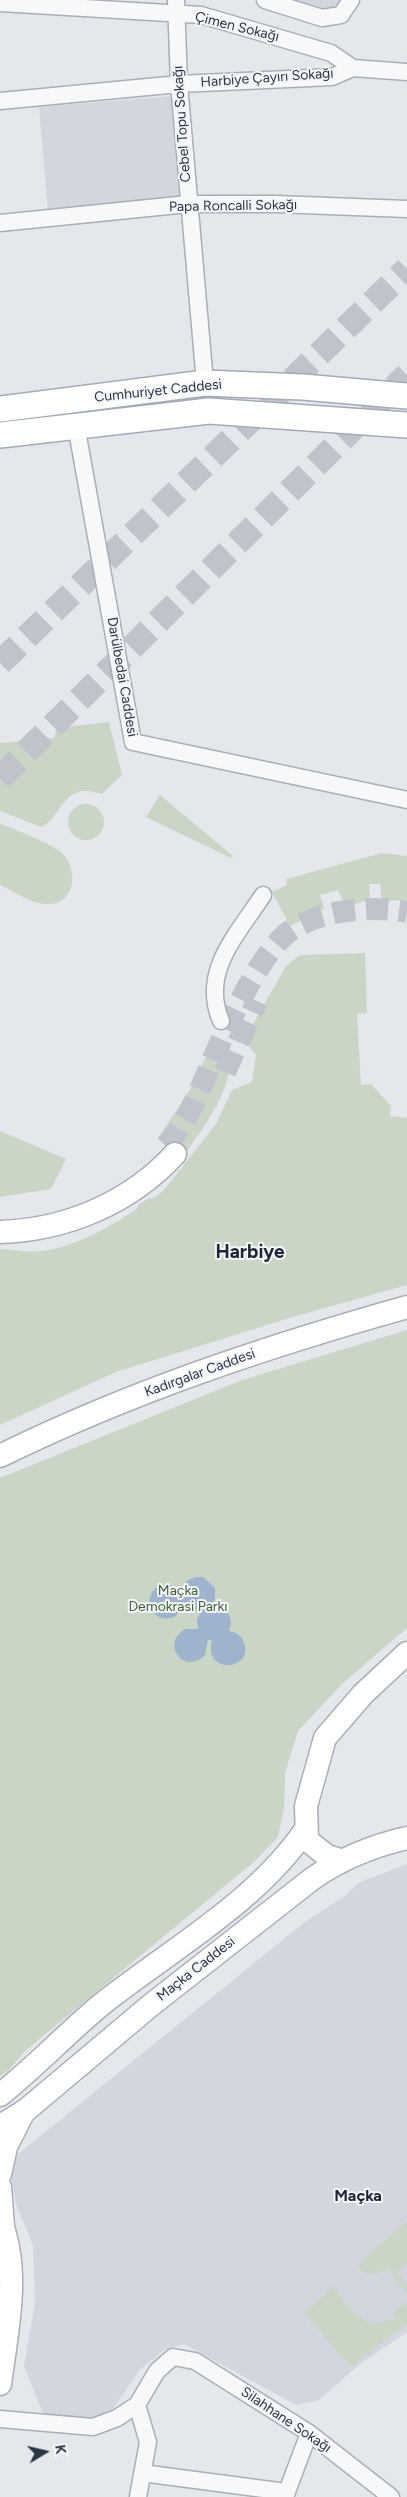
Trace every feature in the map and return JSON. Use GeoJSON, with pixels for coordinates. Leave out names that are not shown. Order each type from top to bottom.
{"type":"FeatureCollection","features":[{"type":"Feature","properties":{"kind":"main road","name":"Cumhuriyet Caddesi"},"geometry":{"type":"LineString","coordinates":[[0,409],[205,384],[303,387],[407,396]]}},
{"type":"Feature","properties":{"kind":"main road"},"geometry":{"type":"LineString","coordinates":[[73,400],[76,425]]}},
{"type":"Feature","properties":{"kind":"main road","name":"Cumhuriyet Caddesi"},"geometry":{"type":"LineString","coordinates":[[0,436],[76,425],[209,411],[407,425]]}},
{"type":"Feature","properties":{"kind":"main road"},"geometry":{"type":"LineString","coordinates":[[0,1219],[29,1217],[64,1210],[88,1201],[129,1179],[156,1158],[170,1150],[160,1170],[138,1187],[93,1212],[41,1227],[0,1232]]}},
{"type":"Feature","properties":{"kind":"main road","name":"Kadırgalar Caddesi"},"geometry":{"type":"LineString","coordinates":[[0,1456],[107,1408],[220,1365],[310,1335],[407,1307]]}},
{"type":"Feature","properties":{"kind":"main road"},"geometry":{"type":"LineString","coordinates":[[320,1874],[308,1852],[307,1835],[309,1790],[325,1738],[363,1694],[407,1653]]}},
{"type":"Feature","properties":{"kind":"main road"},"geometry":{"type":"LineString","coordinates":[[307,1835],[327,1856],[340,1860]]}},
{"type":"Feature","properties":{"kind":"main road","name":"Maçka Caddesi"},"geometry":{"type":"LineString","coordinates":[[0,2095],[102,2005],[246,1894],[307,1835]]}},
{"type":"Feature","properties":{"kind":"main road","name":"Maçka Caddesi"},"geometry":{"type":"LineString","coordinates":[[0,2126],[25,2110],[151,2005],[320,1874],[340,1860],[386,1843],[407,1838]]}},
{"type":"Feature","properties":{"kind":"main road"},"geometry":{"type":"LineString","coordinates":[[0,2174],[6,2147],[25,2110]]}},
{"type":"Feature","properties":{"kind":"main road"},"geometry":{"type":"LineString","coordinates":[[0,2186],[1,2222],[11,2267],[11,2303],[0,2384]]}},
{"type":"Feature","properties":{"kind":"street"},"geometry":{"type":"LineString","coordinates":[[265,0],[322,18],[341,15],[351,0]]}},
{"type":"Feature","properties":{"kind":"street","name":"Çimen Sokağı"},"geometry":{"type":"LineString","coordinates":[[0,3],[176,7],[331,52],[352,68]]}},
{"type":"Feature","properties":{"kind":"street","name":"Cebel Topu Sokağı"},"geometry":{"type":"LineString","coordinates":[[176,7],[179,84],[188,204],[205,384]]}},
{"type":"Feature","properties":{"kind":"street"},"geometry":{"type":"LineString","coordinates":[[352,68],[407,72]]}},
{"type":"Feature","properties":{"kind":"street","name":"Harbiye Çayırı Sokağı"},"geometry":{"type":"LineString","coordinates":[[0,100],[179,84],[332,77],[352,68]]}},
{"type":"Feature","properties":{"kind":"street","name":"Papa Roncalli Sokağı"},"geometry":{"type":"LineString","coordinates":[[0,223],[188,204],[276,204],[407,210]]}},
{"type":"Feature","properties":{"kind":"street","name":"Darülbedai Caddesi"},"geometry":{"type":"LineString","coordinates":[[76,425],[133,742],[407,800]]}},
{"type":"Feature","properties":{"kind":"street"},"geometry":{"type":"LineString","coordinates":[[220,1021],[213,995],[217,972],[222,958],[263,895]]}},
{"type":"Feature","properties":{"kind":"street","name":"Silahhane Sokağı"},"geometry":{"type":"LineString","coordinates":[[137,2404],[157,2371],[173,2357],[195,2360],[310,2433],[391,2497]]}},
{"type":"Feature","properties":{"kind":"street"},"geometry":{"type":"LineString","coordinates":[[0,2419],[93,2427],[117,2418],[137,2404],[148,2442],[138,2497]]}},
{"type":"Feature","properties":{"kind":"street"},"geometry":{"type":"LineString","coordinates":[[142,2473],[285,2495],[310,2433]]}},
{"type":"Feature","properties":{"kind":"shaded area"},"geometry":{"type":"Polygon","coordinates":[[[268,0],[350,0],[321,18],[268,0]]]}},
{"type":"Feature","properties":{"kind":"shaded area"},"geometry":{"type":"Polygon","coordinates":[[[173,96],[180,199],[48,211],[39,107],[173,96]]]}},
{"type":"Feature","properties":{"kind":"shaded area"},"geometry":{"type":"Polygon","coordinates":[[[407,1864],[407,2332],[360,2364],[319,2400],[296,2405],[184,2344],[165,2349],[139,2371],[115,2406],[105,2416],[81,2423],[44,2416],[24,2366],[35,2303],[33,2245],[16,2204],[11,2174],[18,2154],[305,1922],[345,1896],[358,1883],[407,1864]]]}},
{"type":"Feature","properties":{"kind":"green space"},"geometry":{"type":"Polygon","coordinates":[[[109,722],[122,775],[102,794],[86,791],[72,795],[52,818],[41,827],[0,811],[0,743],[54,738],[57,728],[109,722]]]}},
{"type":"Feature","properties":{"kind":"green space"},"geometry":{"type":"Polygon","coordinates":[[[160,795],[233,856],[231,858],[146,817],[160,795]]]}},
{"type":"Feature","properties":{"kind":"green space"},"geometry":{"type":"Polygon","coordinates":[[[86,804],[93,805],[99,809],[103,815],[103,829],[99,835],[93,839],[86,840],[79,839],[73,835],[69,829],[68,822],[69,815],[73,809],[79,805],[86,804]]]}},
{"type":"Feature","properties":{"kind":"green space"},"geometry":{"type":"Polygon","coordinates":[[[0,823],[43,842],[63,854],[71,869],[72,878],[68,894],[63,899],[56,903],[41,903],[29,900],[0,885],[0,823]]]}},
{"type":"Feature","properties":{"kind":"green space"},"geometry":{"type":"Polygon","coordinates":[[[382,853],[407,856],[407,900],[382,901],[380,884],[369,884],[370,900],[346,906],[338,890],[320,895],[324,909],[290,926],[272,892],[287,885],[286,879],[382,853]]]}},
{"type":"Feature","properties":{"kind":"green space"},"geometry":{"type":"Polygon","coordinates":[[[365,953],[367,1013],[357,1014],[361,1085],[371,1084],[391,1106],[390,1116],[407,1118],[407,1285],[293,1317],[116,1372],[0,1425],[0,1249],[37,1252],[79,1241],[115,1223],[137,1209],[138,1205],[149,1198],[154,1198],[164,1190],[216,1124],[232,1090],[252,1082],[256,1055],[244,1040],[286,966],[300,955],[365,953]]]}},
{"type":"Feature","properties":{"kind":"green space"},"geometry":{"type":"Polygon","coordinates":[[[219,1041],[225,1044],[231,1053],[227,1082],[215,1109],[182,1158],[159,1137],[193,1085],[212,1043],[219,1041]]]}},
{"type":"Feature","properties":{"kind":"green space"},"geometry":{"type":"Polygon","coordinates":[[[0,1131],[66,1159],[51,1189],[0,1197],[0,1131]]]}},
{"type":"Feature","properties":{"kind":"green space","name":"Maçka Demokrasi Parkı"},"geometry":{"type":"Polygon","coordinates":[[[407,1330],[407,1628],[342,1684],[298,1731],[285,1773],[284,1807],[278,1837],[255,1861],[25,2051],[9,2070],[0,2076],[0,1478],[242,1380],[407,1330]]]}},
{"type":"Feature","properties":{"kind":"green space"},"geometry":{"type":"Polygon","coordinates":[[[407,2221],[407,2263],[397,2272],[407,2285],[407,2295],[388,2269],[376,2274],[369,2274],[359,2268],[359,2262],[407,2221]]]}},
{"type":"Feature","properties":{"kind":"green space"},"geometry":{"type":"Polygon","coordinates":[[[334,2286],[347,2306],[369,2324],[395,2320],[393,2312],[406,2303],[407,2299],[407,2325],[396,2331],[351,2367],[305,2314],[334,2286]]]}},
{"type":"Feature","properties":{"kind":"water"},"geometry":{"type":"Polygon","coordinates":[[[203,1577],[215,1588],[215,1599],[212,1606],[217,1606],[228,1613],[231,1621],[229,1631],[242,1638],[244,1643],[245,1652],[242,1659],[236,1663],[221,1664],[215,1659],[211,1652],[212,1640],[208,1640],[205,1655],[197,1661],[183,1660],[178,1656],[175,1642],[178,1635],[185,1629],[198,1629],[197,1619],[201,1611],[192,1610],[184,1602],[176,1616],[166,1619],[158,1617],[150,1605],[150,1597],[153,1591],[160,1586],[171,1585],[182,1594],[185,1583],[191,1579],[203,1577]]]}},
{"type":"Feature","properties":{"kind":"tunnel"},"geometry":{"type":"LineString","coordinates":[[0,663],[407,269]]}},
{"type":"Feature","properties":{"kind":"tunnel"},"geometry":{"type":"LineString","coordinates":[[0,778],[407,375]]}},
{"type":"Feature","properties":{"kind":"tunnel"},"geometry":{"type":"LineString","coordinates":[[166,1146],[180,1128],[191,1108],[233,1015],[253,977],[264,960],[286,934],[312,919],[344,911],[377,909],[407,912]]}},
{"type":"Feature","properties":{"kind":"tunnel"},"geometry":{"type":"LineString","coordinates":[[225,1072],[257,1001]]}},
{"type":"Feature","properties":{"kind":"district","name":"Harbiye"},"geometry":{"type":"Point","coordinates":[250,1252]}},
{"type":"Feature","properties":{"kind":"district","name":"Maçka"},"geometry":{"type":"Point","coordinates":[358,2196]}}]}
